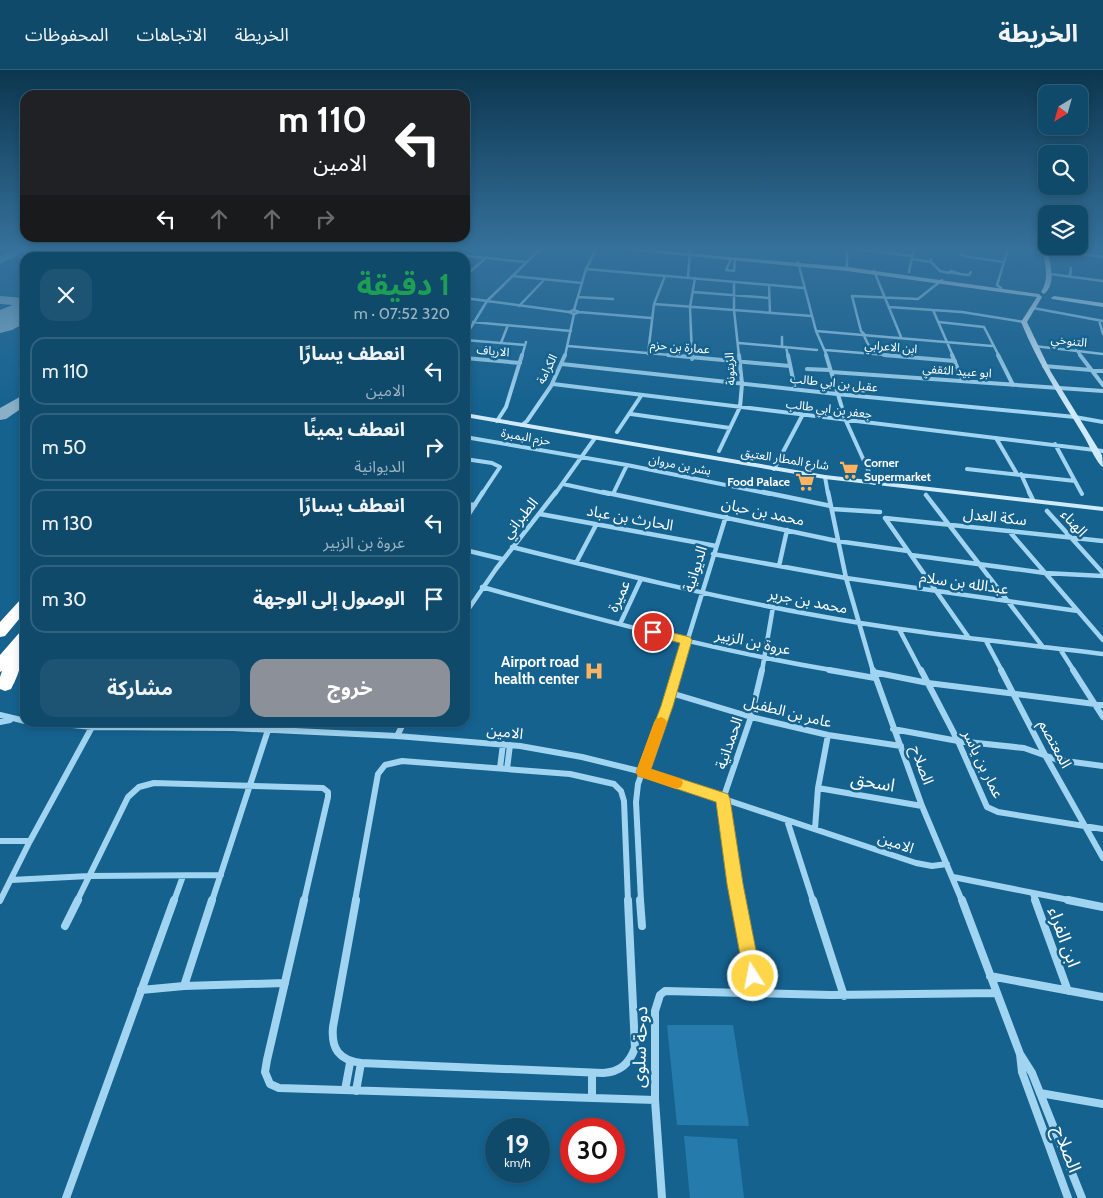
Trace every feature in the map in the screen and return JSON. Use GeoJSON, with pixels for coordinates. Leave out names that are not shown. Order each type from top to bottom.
{"type":"FeatureCollection","features":[{"type":"Feature","properties":{"kind":"highway"},"geometry":{"type":"LineString","coordinates":[[0,632],[20,609]]}},
{"type":"Feature","properties":{"kind":"highway"},"geometry":{"type":"LineString","coordinates":[[0,666],[20,649]]}},
{"type":"Feature","properties":{"kind":"highway"},"geometry":{"type":"LineString","coordinates":[[2,688],[20,650]]}},
{"type":"Feature","properties":{"kind":"street"},"geometry":{"type":"LineString","coordinates":[[470,327],[487,302]]}},
{"type":"Feature","properties":{"kind":"street"},"geometry":{"type":"LineString","coordinates":[[491,302],[569,312],[651,318]]}},
{"type":"Feature","properties":{"kind":"street"},"geometry":{"type":"LineString","coordinates":[[519,306],[523,302]]}},
{"type":"Feature","properties":{"kind":"street","name":"الكرامة"},"geometry":{"type":"LineString","coordinates":[[522,425],[553,384],[562,364],[568,346],[577,302]]}},
{"type":"Feature","properties":{"kind":"street"},"geometry":{"type":"LineString","coordinates":[[691,302],[692,359]]}},
{"type":"Feature","properties":{"kind":"street","name":"الزيتونة"},"geometry":{"type":"LineString","coordinates":[[720,450],[740,408],[741,363],[734,302]]}},
{"type":"Feature","properties":{"kind":"street"},"geometry":{"type":"LineString","coordinates":[[769,302],[770,313]]}},
{"type":"Feature","properties":{"kind":"street"},"geometry":{"type":"LineString","coordinates":[[808,302],[816,330],[825,350],[846,422],[874,483]]}},
{"type":"Feature","properties":{"kind":"street"},"geometry":{"type":"LineString","coordinates":[[852,302],[861,331],[873,354]]}},
{"type":"Feature","properties":{"kind":"street"},"geometry":{"type":"LineString","coordinates":[[887,302],[902,337]]}},
{"type":"Feature","properties":{"kind":"street"},"geometry":{"type":"LineString","coordinates":[[1024,322],[1039,302]]}},
{"type":"Feature","properties":{"kind":"street"},"geometry":{"type":"LineString","coordinates":[[1088,302],[1103,304]]}},
{"type":"Feature","properties":{"kind":"street"},"geometry":{"type":"LineString","coordinates":[[648,354],[654,304],[812,316]]}},
{"type":"Feature","properties":{"kind":"street"},"geometry":{"type":"LineString","coordinates":[[889,307],[962,312],[1024,322]]}},
{"type":"Feature","properties":{"kind":"street"},"geometry":{"type":"LineString","coordinates":[[1033,308],[1101,321],[1103,334]]}},
{"type":"Feature","properties":{"kind":"street"},"geometry":{"type":"LineString","coordinates":[[933,310],[962,381]]}},
{"type":"Feature","properties":{"kind":"street"},"geometry":{"type":"LineString","coordinates":[[473,322],[570,331]]}},
{"type":"Feature","properties":{"kind":"street"},"geometry":{"type":"LineString","coordinates":[[939,322],[984,327],[1013,385]]}},
{"type":"Feature","properties":{"kind":"street"},"geometry":{"type":"LineString","coordinates":[[1024,322],[1034,346],[1057,388],[1075,417],[1100,450],[1103,465]]}},
{"type":"Feature","properties":{"kind":"street"},"geometry":{"type":"LineString","coordinates":[[470,337],[501,342],[508,325]]}},
{"type":"Feature","properties":{"kind":"street"},"geometry":{"type":"LineString","coordinates":[[528,334],[530,327]]}},
{"type":"Feature","properties":{"kind":"street"},"geometry":{"type":"LineString","coordinates":[[816,330],[992,346]]}},
{"type":"Feature","properties":{"kind":"street"},"geometry":{"type":"LineString","coordinates":[[782,337],[795,389]]}},
{"type":"Feature","properties":{"kind":"street","name":"الكرامة"},"geometry":{"type":"LineString","coordinates":[[497,421],[506,407],[525,343],[501,342]]}},
{"type":"Feature","properties":{"kind":"street"},"geometry":{"type":"LineString","coordinates":[[739,343],[817,350]]}},
{"type":"Feature","properties":{"kind":"street","name":"عمارة بن حزم"},"geometry":{"type":"LineString","coordinates":[[568,346],[692,359],[790,366]]}},
{"type":"Feature","properties":{"kind":"street","name":"التنوخي"},"geometry":{"type":"LineString","coordinates":[[1034,346],[1076,349],[1103,354]]}},
{"type":"Feature","properties":{"kind":"street"},"geometry":{"type":"LineString","coordinates":[[1076,349],[1103,385]]}},
{"type":"Feature","properties":{"kind":"street","name":"ابن الاعرابي"},"geometry":{"type":"LineString","coordinates":[[825,350],[955,361]]}},
{"type":"Feature","properties":{"kind":"street","name":"الارياف"},"geometry":{"type":"LineString","coordinates":[[470,358],[520,363]]}},
{"type":"Feature","properties":{"kind":"street","name":"عقيل بن ابي طالب"},"geometry":{"type":"LineString","coordinates":[[562,364],[837,394],[1075,417],[1103,422]]}},
{"type":"Feature","properties":{"kind":"street"},"geometry":{"type":"LineString","coordinates":[[1044,366],[1103,371]]}},
{"type":"Feature","properties":{"kind":"street","name":"ابو عبيد الثقفي"},"geometry":{"type":"LineString","coordinates":[[807,369],[1103,391]]}},
{"type":"Feature","properties":{"kind":"street","name":"جعفر بن ابي طالب"},"geometry":{"type":"LineString","coordinates":[[553,384],[846,422],[1100,450]]}},
{"type":"Feature","properties":{"kind":"street"},"geometry":{"type":"LineString","coordinates":[[617,432],[631,414],[641,396]]}},
{"type":"Feature","properties":{"kind":"street"},"geometry":{"type":"LineString","coordinates":[[631,414],[730,428]]}},
{"type":"Feature","properties":{"kind":"street"},"geometry":{"type":"LineString","coordinates":[[774,469],[802,416]]}},
{"type":"Feature","properties":{"kind":"street","name":"شارع المطار العتيق"},"geometry":{"type":"LineString","coordinates":[[470,417],[824,477],[1103,509]]}},
{"type":"Feature","properties":{"kind":"street","name":"حزم البمبرة"},"geometry":{"type":"LineString","coordinates":[[470,438],[583,458]]}},
{"type":"Feature","properties":{"kind":"street","name":"الطبراني"},"geometry":{"type":"LineString","coordinates":[[470,606],[502,558],[540,514],[583,458],[595,438]]}},
{"type":"Feature","properties":{"kind":"street"},"geometry":{"type":"LineString","coordinates":[[996,438],[1033,500]]}},
{"type":"Feature","properties":{"kind":"street"},"geometry":{"type":"LineString","coordinates":[[1055,444],[1082,494]]}},
{"type":"Feature","properties":{"kind":"street","name":"بشر بن مروان"},"geometry":{"type":"LineString","coordinates":[[583,458],[628,465],[831,508]]}},
{"type":"Feature","properties":{"kind":"street"},"geometry":{"type":"LineString","coordinates":[[470,459],[492,463],[500,467],[470,512]]}},
{"type":"Feature","properties":{"kind":"street"},"geometry":{"type":"LineString","coordinates":[[613,494],[628,465]]}},
{"type":"Feature","properties":{"kind":"street"},"geometry":{"type":"LineString","coordinates":[[967,469],[1075,481]]}},
{"type":"Feature","properties":{"kind":"street","name":"الصلاح"},"geometry":{"type":"LineString","coordinates":[[824,477],[846,578],[874,675],[893,729],[1020,1054],[1032,1073],[1082,1198]]}},
{"type":"Feature","properties":{"kind":"street","name":"محمد بن حبان"},"geometry":{"type":"LineString","coordinates":[[563,484],[726,516],[837,541],[980,565],[1045,573],[1103,575]]}},
{"type":"Feature","properties":{"kind":"street"},"geometry":{"type":"LineString","coordinates":[[926,495],[1043,647]]}},
{"type":"Feature","properties":{"kind":"street"},"geometry":{"type":"LineString","coordinates":[[470,504],[475,505]]}},
{"type":"Feature","properties":{"kind":"street"},"geometry":{"type":"LineString","coordinates":[[831,508],[880,512]]}},
{"type":"Feature","properties":{"kind":"street","name":"الهناء"},"geometry":{"type":"LineString","coordinates":[[1047,511],[1103,575]]}},
{"type":"Feature","properties":{"kind":"street","name":"الحارث بن عباد"},"geometry":{"type":"LineString","coordinates":[[540,514],[716,546]]}},
{"type":"Feature","properties":{"kind":"street","name":"الديوانية"},"geometry":{"type":"LineString","coordinates":[[642,926],[636,802],[638,784],[671,693],[726,516]]}},
{"type":"Feature","properties":{"kind":"street","name":"سكة العدل"},"geometry":{"type":"LineString","coordinates":[[909,553],[885,518],[1103,541]]}},
{"type":"Feature","properties":{"kind":"street"},"geometry":{"type":"LineString","coordinates":[[576,563],[596,525]]}},
{"type":"Feature","properties":{"kind":"street"},"geometry":{"type":"LineString","coordinates":[[779,566],[787,530]]}},
{"type":"Feature","properties":{"kind":"street"},"geometry":{"type":"LineString","coordinates":[[1009,531],[1103,640]]}},
{"type":"Feature","properties":{"kind":"street","name":"محمد بن جرير"},"geometry":{"type":"LineString","coordinates":[[512,548],[701,592],[859,623],[986,641],[1103,654]]}},
{"type":"Feature","properties":{"kind":"street"},"geometry":{"type":"LineString","coordinates":[[470,551],[502,558]]}},
{"type":"Feature","properties":{"kind":"street"},"geometry":{"type":"LineString","coordinates":[[909,553],[969,638]]}},
{"type":"Feature","properties":{"kind":"street"},"geometry":{"type":"LineString","coordinates":[[713,554],[846,578]]}},
{"type":"Feature","properties":{"kind":"street","name":"عبدالله بن سلام"},"geometry":{"type":"LineString","coordinates":[[846,578],[1078,611]]}},
{"type":"Feature","properties":{"kind":"street","name":"عميرة"},"geometry":{"type":"LineString","coordinates":[[620,624],[641,579]]}},
{"type":"Feature","properties":{"kind":"street","name":"عروة بن الزبير"},"geometry":{"type":"LineString","coordinates":[[482,587],[620,624],[765,659],[928,683],[1103,705]]}},
{"type":"Feature","properties":{"kind":"street","name":"الحمدانية"},"geometry":{"type":"LineString","coordinates":[[723,799],[751,716],[765,659],[774,607]]}},
{"type":"Feature","properties":{"kind":"street","name":"عمار بن ياسر"},"geometry":{"type":"LineString","coordinates":[[899,629],[958,741],[987,807],[992,811],[1103,829]]}},
{"type":"Feature","properties":{"kind":"street","name":"المعتصم"},"geometry":{"type":"LineString","coordinates":[[986,641],[1103,858]]}},
{"type":"Feature","properties":{"kind":"street"},"geometry":{"type":"LineString","coordinates":[[1060,649],[1103,717]]}},
{"type":"Feature","properties":{"kind":"street","name":"عامر بن الطفيل"},"geometry":{"type":"LineString","coordinates":[[671,693],[751,716],[828,735],[901,746]]}},
{"type":"Feature","properties":{"kind":"street"},"geometry":{"type":"LineString","coordinates":[[0,716],[20,720]]}},
{"type":"Feature","properties":{"kind":"street"},"geometry":{"type":"LineString","coordinates":[[0,722],[11,719]]}},
{"type":"Feature","properties":{"kind":"street"},"geometry":{"type":"LineString","coordinates":[[0,901],[30,841],[92,727]]}},
{"type":"Feature","properties":{"kind":"street","name":"الامين"},"geometry":{"type":"LineString","coordinates":[[92,727],[268,730],[397,736],[510,745],[576,756],[643,772],[916,863],[932,866],[947,864]]}},
{"type":"Feature","properties":{"kind":"street"},"geometry":{"type":"LineString","coordinates":[[397,736],[402,727]]}},
{"type":"Feature","properties":{"kind":"street"},"geometry":{"type":"LineString","coordinates":[[893,729],[958,741],[1024,748],[1064,761],[1103,766]]}},
{"type":"Feature","properties":{"kind":"street"},"geometry":{"type":"LineString","coordinates":[[184,986],[268,730]]}},
{"type":"Feature","properties":{"kind":"street"},"geometry":{"type":"LineString","coordinates":[[815,829],[818,788],[828,735]]}},
{"type":"Feature","properties":{"kind":"street"},"geometry":{"type":"LineString","coordinates":[[503,744],[504,768]]}},
{"type":"Feature","properties":{"kind":"street"},"geometry":{"type":"LineString","coordinates":[[504,768],[510,745]]}},
{"type":"Feature","properties":{"kind":"street"},"geometry":{"type":"LineString","coordinates":[[396,761],[504,768],[556,772],[602,780],[614,784],[623,796],[635,1048],[627,1065],[620,1071],[612,1073],[592,1073],[350,1063],[337,1054],[333,1046],[332,1037],[378,774],[385,765],[396,761]]}},
{"type":"Feature","properties":{"kind":"street"},"geometry":{"type":"LineString","coordinates":[[65,926],[129,794],[136,788],[154,783],[320,787],[326,790],[328,794],[265,1072],[270,1084],[279,1088],[655,1100]]}},
{"type":"Feature","properties":{"kind":"street","name":"اسحق"},"geometry":{"type":"LineString","coordinates":[[818,788],[922,806]]}},
{"type":"Feature","properties":{"kind":"street"},"geometry":{"type":"LineString","coordinates":[[723,799],[735,884],[756,995]]}},
{"type":"Feature","properties":{"kind":"street"},"geometry":{"type":"LineString","coordinates":[[787,820],[844,996]]}},
{"type":"Feature","properties":{"kind":"street"},"geometry":{"type":"LineString","coordinates":[[0,841],[30,841]]}},
{"type":"Feature","properties":{"kind":"street"},"geometry":{"type":"LineString","coordinates":[[11,880],[89,876],[221,875]]}},
{"type":"Feature","properties":{"kind":"street"},"geometry":{"type":"LineString","coordinates":[[66,1198],[183,876]]}},
{"type":"Feature","properties":{"kind":"street"},"geometry":{"type":"LineString","coordinates":[[952,877],[1103,907]]}},
{"type":"Feature","properties":{"kind":"street","name":"ابن الفراء"},"geometry":{"type":"LineString","coordinates":[[1033,894],[1068,991]]}},
{"type":"Feature","properties":{"kind":"street","name":"ابن الفراء"},"geometry":{"type":"LineString","coordinates":[[990,976],[1103,997]]}},
{"type":"Feature","properties":{"kind":"street"},"geometry":{"type":"LineString","coordinates":[[141,990],[184,986],[285,982]]}},
{"type":"Feature","properties":{"kind":"street","name":"دوحة سلوى"},"geometry":{"type":"LineString","coordinates":[[662,1198],[655,1100],[655,1011],[660,995],[665,991],[844,996],[996,994]]}},
{"type":"Feature","properties":{"kind":"street","name":"الصلاح"},"geometry":{"type":"LineString","coordinates":[[1020,1054],[1022,1072],[1068,1198]]}},
{"type":"Feature","properties":{"kind":"street"},"geometry":{"type":"LineString","coordinates":[[345,1090],[350,1063]]}},
{"type":"Feature","properties":{"kind":"street"},"geometry":{"type":"LineString","coordinates":[[356,1091],[361,1064]]}},
{"type":"Feature","properties":{"kind":"street"},"geometry":{"type":"LineString","coordinates":[[592,1073],[592,1098]]}},
{"type":"Feature","properties":{"kind":"street"},"geometry":{"type":"LineString","coordinates":[[1040,1093],[1103,1104]]}},
{"type":"Feature","properties":{"kind":"shaded area"},"geometry":{"type":"Polygon","coordinates":[[[667,1025],[733,1025],[749,1126],[677,1125],[667,1025]]]}},
{"type":"Feature","properties":{"kind":"shaded area"},"geometry":{"type":"Polygon","coordinates":[[[684,1136],[737,1139],[744,1198],[690,1198],[684,1136]]]}},
{"type":"Feature","properties":{"kind":"taxiway"},"geometry":{"type":"LineString","coordinates":[[0,415],[20,402]]}},
{"type":"Feature","properties":{"kind":"runway"},"geometry":{"type":"LineString","coordinates":[[0,323],[20,313]]}},
{"type":"Feature","properties":{"kind":"slow traffic"},"geometry":{"type":"LineString","coordinates":[[661,722],[643,772],[676,783]]}},
{"type":"Feature","properties":{"kind":"place","name":"Corner Supermarket"},"geometry":{"type":"Point","coordinates":[849,470]}},
{"type":"Feature","properties":{"kind":"place","name":"Food Palace"},"geometry":{"type":"Point","coordinates":[805,482]}},
{"type":"Feature","properties":{"kind":"place","name":"Airport road health center"},"geometry":{"type":"Point","coordinates":[594,671]}},
{"type":"Feature","properties":{"kind":"route"},"geometry":{"type":"LineString","coordinates":[[653,632],[686,640],[667,706],[643,772],[723,799],[735,884],[753,976]]}}]}
